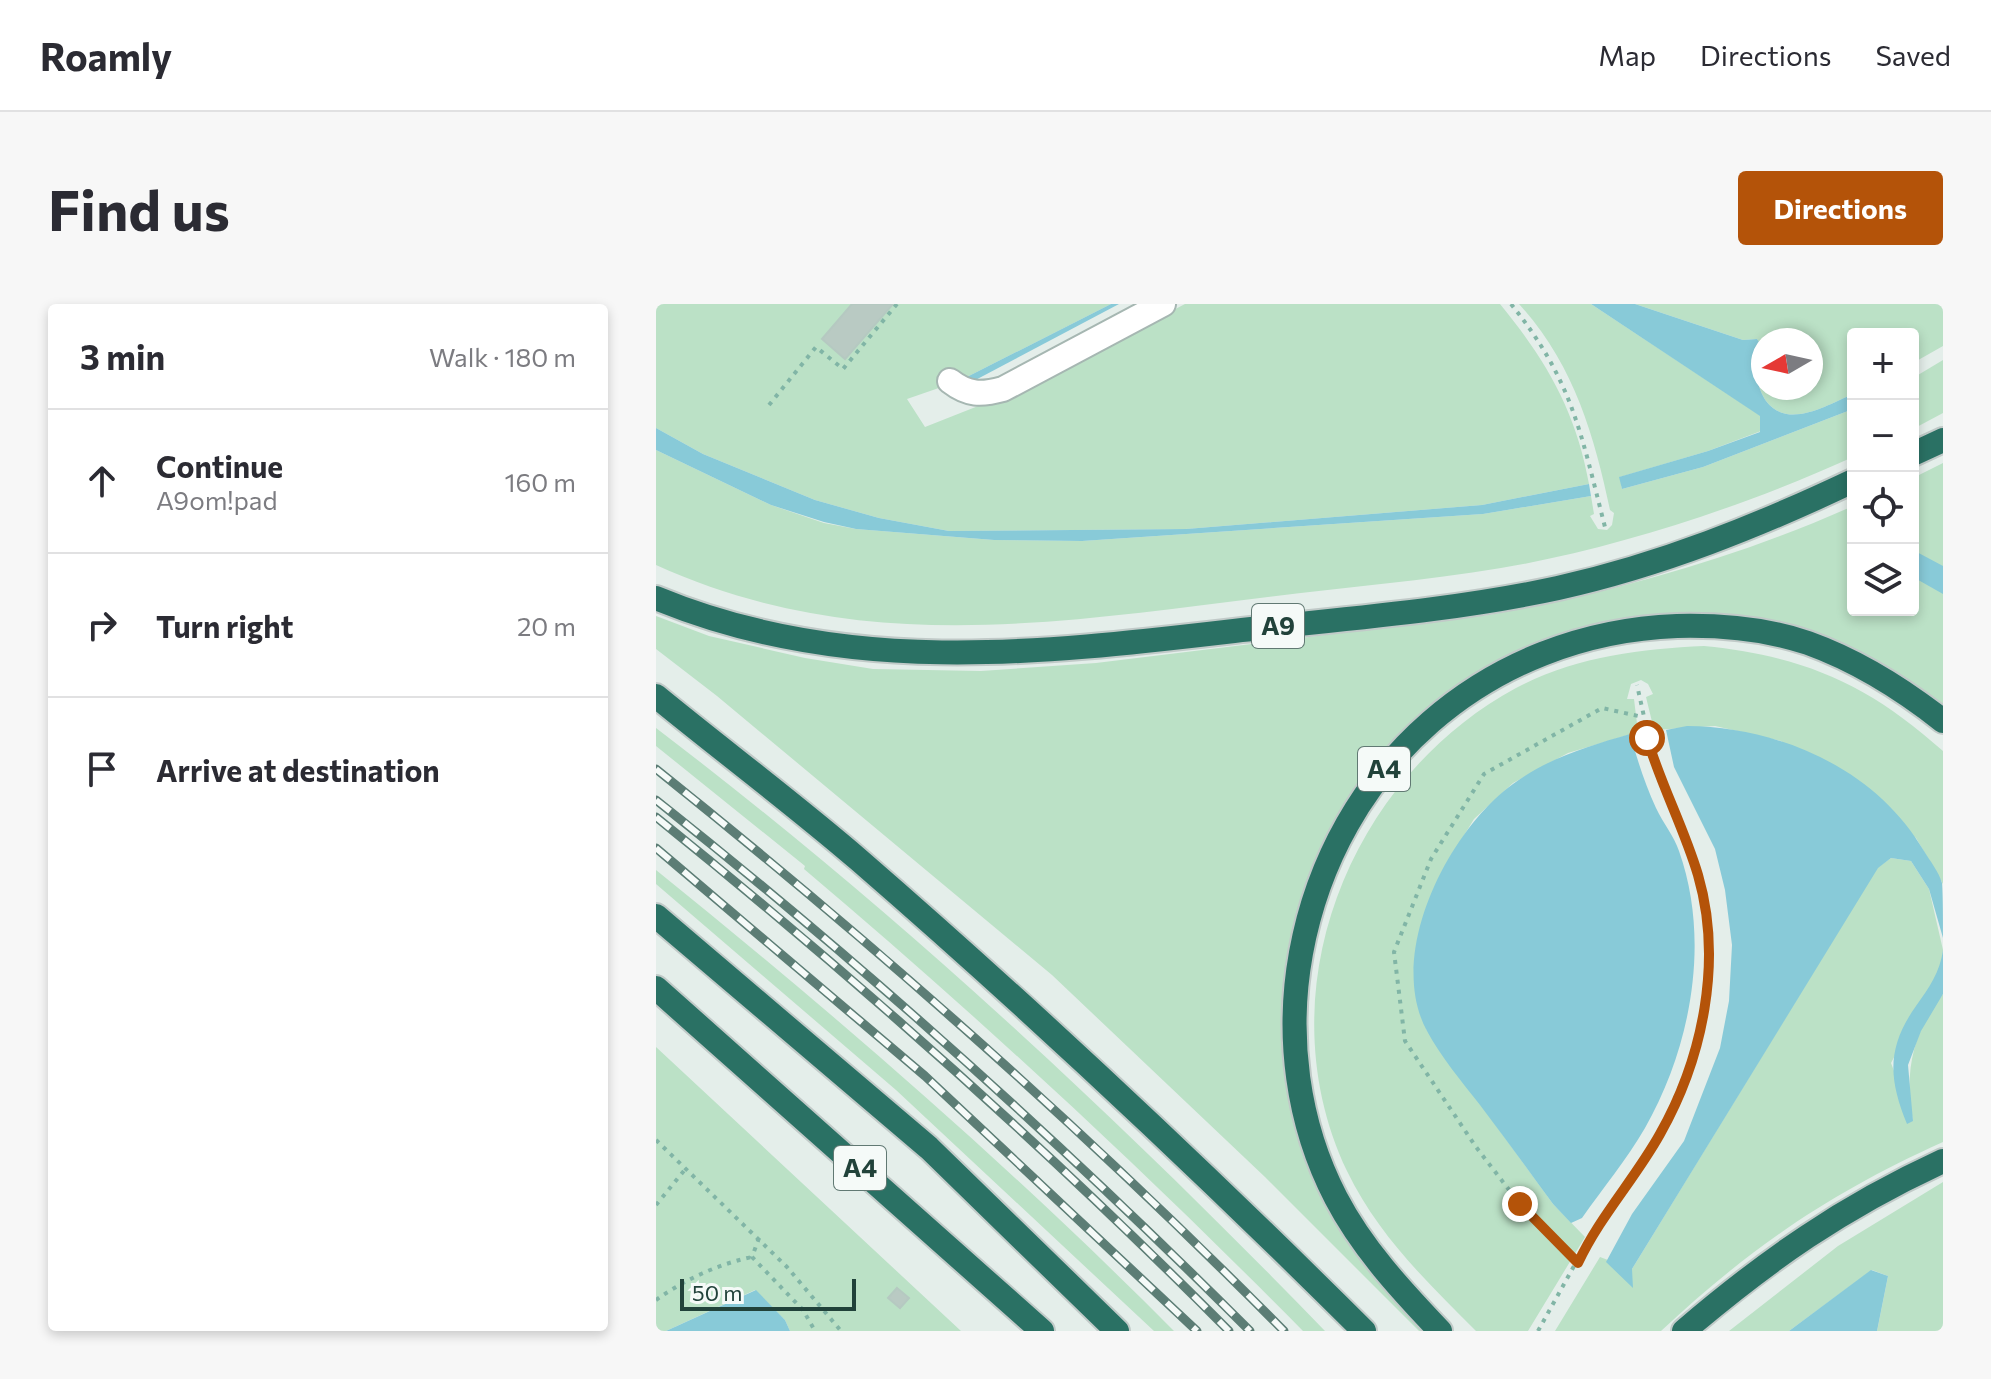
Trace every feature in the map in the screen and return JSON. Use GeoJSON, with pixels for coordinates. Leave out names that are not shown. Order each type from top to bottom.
{"type":"FeatureCollection","features":[{"type":"Feature","properties":{"kind":"highway"},"geometry":{"type":"LineString","coordinates":[[1919,451],[1943,440]]}},
{"type":"Feature","properties":{"kind":"highway","name":"A9"},"geometry":{"type":"LineString","coordinates":[[656,598],[731,624],[828,645],[906,652],[984,655],[1185,637],[1426,609],[1558,588],[1672,556],[1751,529],[1847,484]]}},
{"type":"Feature","properties":{"kind":"highway","name":"A4"},"geometry":{"type":"LineString","coordinates":[[1440,1331],[1388,1274],[1335,1197],[1305,1117],[1297,1073],[1294,1026],[1297,975],[1307,920],[1328,858],[1356,807],[1389,762],[1423,727],[1459,699],[1511,667],[1590,637],[1639,628],[1704,626],[1805,642],[1859,664],[1903,690],[1943,721]]}},
{"type":"Feature","properties":{"kind":"highway"},"geometry":{"type":"LineString","coordinates":[[656,696],[857,858],[1011,996],[1236,1204],[1364,1331]]}},
{"type":"Feature","properties":{"kind":"highway","name":"A4"},"geometry":{"type":"LineString","coordinates":[[656,916],[929,1148],[1117,1331]]}},
{"type":"Feature","properties":{"kind":"highway","name":"A4"},"geometry":{"type":"LineString","coordinates":[[656,988],[1042,1331]]}},
{"type":"Feature","properties":{"kind":"highway"},"geometry":{"type":"LineString","coordinates":[[1684,1331],[1759,1267],[1840,1213],[1943,1161]]}},
{"type":"Feature","properties":{"kind":"lane"},"geometry":{"type":"LineString","coordinates":[[950,381],[970,393],[984,395],[1003,389],[1163,304]]}},
{"type":"Feature","properties":{"kind":"path"},"geometry":{"type":"LineString","coordinates":[[769,405],[816,347],[843,369],[897,304]]}},
{"type":"Feature","properties":{"kind":"path"},"geometry":{"type":"LineString","coordinates":[[1511,304],[1555,364],[1573,405],[1605,527]]}},
{"type":"Feature","properties":{"kind":"path"},"geometry":{"type":"LineString","coordinates":[[1538,1331],[1594,1230],[1659,1135],[1690,1065],[1706,992],[1709,956],[1703,896],[1691,854],[1657,775],[1637,685]]}},
{"type":"Feature","properties":{"kind":"path"},"geometry":{"type":"LineString","coordinates":[[1578,1263],[1520,1204],[1476,1147],[1405,1041],[1394,952],[1431,859],[1484,774],[1602,708],[1643,717]]}},
{"type":"Feature","properties":{"kind":"path"},"geometry":{"type":"LineString","coordinates":[[656,1140],[759,1238],[841,1331]]}},
{"type":"Feature","properties":{"kind":"path"},"geometry":{"type":"LineString","coordinates":[[656,1205],[687,1167]]}},
{"type":"Feature","properties":{"kind":"path"},"geometry":{"type":"LineString","coordinates":[[752,1257],[759,1238]]}},
{"type":"Feature","properties":{"kind":"path"},"geometry":{"type":"LineString","coordinates":[[656,1300],[720,1267],[752,1257]]}},
{"type":"Feature","properties":{"kind":"path"},"geometry":{"type":"LineString","coordinates":[[752,1257],[803,1310],[815,1331]]}},
{"type":"Feature","properties":{"kind":"green space"},"geometry":{"type":"Polygon","coordinates":[[[656,304],[1111,304],[959,381],[907,399],[925,427],[1024,388],[1185,304],[1500,304],[1531,345],[1557,388],[1576,433],[1589,484],[1482,505],[1186,529],[949,531],[879,518],[815,500],[703,454],[656,428],[656,304]]]}},
{"type":"Feature","properties":{"kind":"green space"},"geometry":{"type":"Polygon","coordinates":[[[1519,304],[1591,304],[1761,416],[1761,431],[1708,451],[1620,477],[1622,489],[1703,467],[1847,411],[1847,460],[1726,508],[1635,537],[1545,560],[1443,577],[1034,623],[958,625],[883,622],[807,612],[732,594],[656,565],[656,450],[771,505],[824,523],[856,529],[994,540],[1082,541],[1483,514],[1591,496],[1594,514],[1590,516],[1598,529],[1607,530],[1612,525],[1614,513],[1610,510],[1588,427],[1567,375],[1538,327],[1519,304]]]}},
{"type":"Feature","properties":{"kind":"green space"},"geometry":{"type":"Polygon","coordinates":[[[1635,304],[1943,304],[1943,346],[1919,360],[1919,328],[1847,328],[1847,397],[1808,412],[1785,414],[1766,400],[1823,400],[1823,328],[1751,328],[1751,339],[1743,340],[1635,304]]]}},
{"type":"Feature","properties":{"kind":"green space"},"geometry":{"type":"Polygon","coordinates":[[[1943,360],[1943,413],[1919,426],[1919,400],[1919,374],[1943,360]]]}},
{"type":"Feature","properties":{"kind":"green space"},"geometry":{"type":"Polygon","coordinates":[[[1943,463],[1943,705],[1856,652],[1762,622],[1667,615],[1574,630],[1488,666],[1411,722],[1349,797],[1305,890],[1293,933],[1284,999],[1285,1065],[1294,1099],[1348,1238],[1373,1275],[1425,1331],[1419,1331],[1265,1177],[1052,975],[717,696],[656,649],[656,616],[709,636],[805,658],[873,669],[981,671],[1096,663],[1489,615],[1536,606],[1629,584],[1720,557],[1847,509],[1847,616],[1919,616],[1919,475],[1943,463]]]}},
{"type":"Feature","properties":{"kind":"green space"},"geometry":{"type":"Polygon","coordinates":[[[1704,646],[1773,657],[1833,677],[1888,708],[1943,751],[1943,884],[1916,838],[1781,741],[1715,726],[1654,730],[1646,697],[1653,694],[1648,684],[1641,680],[1631,684],[1627,699],[1634,699],[1638,732],[1568,753],[1513,783],[1474,819],[1441,873],[1426,1029],[1553,1204],[1585,1237],[1528,1331],[1476,1331],[1404,1256],[1373,1216],[1347,1171],[1323,1103],[1314,1034],[1319,964],[1337,897],[1367,834],[1407,777],[1457,728],[1516,688],[1561,669],[1631,652],[1704,646]]]}},
{"type":"Feature","properties":{"kind":"green space"},"geometry":{"type":"Polygon","coordinates":[[[656,728],[832,868],[1002,1017],[1085,1093],[1325,1331],[1303,1331],[1182,1211],[996,1037],[804,869],[805,866],[656,746],[656,728]]]}},
{"type":"Feature","properties":{"kind":"green space"},"geometry":{"type":"Polygon","coordinates":[[[1891,858],[1911,861],[1929,889],[1943,950],[1941,968],[1891,1063],[1913,1121],[1910,1070],[1913,1054],[1924,1023],[1943,994],[1943,1142],[1864,1181],[1793,1224],[1727,1273],[1661,1331],[1555,1331],[1600,1257],[1632,1269],[1877,868],[1891,858]]]}},
{"type":"Feature","properties":{"kind":"green space"},"geometry":{"type":"Polygon","coordinates":[[[656,870],[921,1093],[1050,1210],[1174,1331],[1154,1331],[896,1090],[656,884],[656,870]]]}},
{"type":"Feature","properties":{"kind":"green space"},"geometry":{"type":"Polygon","coordinates":[[[656,1047],[961,1331],[790,1331],[785,1320],[755,1290],[666,1331],[656,1331],[656,1047]]]}},
{"type":"Feature","properties":{"kind":"green space"},"geometry":{"type":"Polygon","coordinates":[[[1943,1182],[1943,1331],[1877,1331],[1888,1276],[1872,1270],[1789,1331],[1729,1331],[1838,1246],[1943,1182]]]}},
{"type":"Feature","properties":{"kind":"water"},"geometry":{"type":"Polygon","coordinates":[[[1111,304],[1119,304],[966,385],[959,381],[1111,304]]]}},
{"type":"Feature","properties":{"kind":"water"},"geometry":{"type":"Polygon","coordinates":[[[1591,304],[1635,304],[1743,340],[1751,339],[1751,400],[1766,400],[1785,414],[1820,409],[1847,397],[1847,411],[1703,467],[1622,489],[1619,477],[1760,432],[1760,416],[1591,304]]]}},
{"type":"Feature","properties":{"kind":"water"},"geometry":{"type":"Polygon","coordinates":[[[656,428],[703,454],[815,500],[879,518],[949,531],[1186,529],[1482,505],[1589,484],[1591,496],[1483,514],[1082,541],[994,540],[856,529],[771,505],[656,450],[656,428]]]}},
{"type":"Feature","properties":{"kind":"water"},"geometry":{"type":"Polygon","coordinates":[[[1919,553],[1943,566],[1943,594],[1919,580],[1919,553]]]}},
{"type":"Feature","properties":{"kind":"water"},"geometry":{"type":"Polygon","coordinates":[[[1687,726],[1757,734],[1790,744],[1822,758],[1880,797],[1904,822],[1941,879],[1943,938],[1929,889],[1911,861],[1891,858],[1878,868],[1632,1269],[1633,1288],[1606,1262],[1632,1214],[1684,1141],[1720,1048],[1729,1001],[1732,945],[1725,890],[1715,849],[1674,767],[1666,730],[1687,726]]]}},
{"type":"Feature","properties":{"kind":"water"},"geometry":{"type":"Polygon","coordinates":[[[1630,734],[1652,799],[1677,845],[1689,885],[1694,921],[1691,993],[1674,1063],[1645,1128],[1582,1218],[1571,1223],[1553,1204],[1433,1041],[1416,1000],[1414,966],[1419,931],[1430,896],[1467,831],[1489,805],[1513,784],[1540,767],[1584,748],[1630,734]]]}},
{"type":"Feature","properties":{"kind":"water"},"geometry":{"type":"Polygon","coordinates":[[[1943,950],[1943,994],[1921,1031],[1908,1065],[1913,1121],[1907,1124],[1896,1092],[1895,1049],[1907,1021],[1937,973],[1943,950]]]}},
{"type":"Feature","properties":{"kind":"water"},"geometry":{"type":"Polygon","coordinates":[[[1871,1270],[1888,1276],[1877,1331],[1789,1331],[1871,1270]]]}},
{"type":"Feature","properties":{"kind":"water"},"geometry":{"type":"Polygon","coordinates":[[[756,1290],[785,1320],[790,1331],[666,1331],[756,1290]]]}},
{"type":"Feature","properties":{"kind":"building"},"geometry":{"type":"Polygon","coordinates":[[[852,304],[893,304],[845,359],[822,339],[852,304]]]}},
{"type":"Feature","properties":{"kind":"building"},"geometry":{"type":"Polygon","coordinates":[[[897,1288],[909,1298],[900,1308],[888,1298],[897,1288]]]}},
{"type":"Feature","properties":{"kind":"railway"},"geometry":{"type":"LineString","coordinates":[[656,769],[819,903],[978,1041],[1133,1184],[1284,1331]]}},
{"type":"Feature","properties":{"kind":"railway"},"geometry":{"type":"LineString","coordinates":[[656,800],[810,926],[960,1057],[1107,1192],[1250,1331]]}},
{"type":"Feature","properties":{"kind":"railway"},"geometry":{"type":"LineString","coordinates":[[656,817],[950,1066],[1161,1263],[1229,1331]]}},
{"type":"Feature","properties":{"kind":"railway"},"geometry":{"type":"LineString","coordinates":[[656,848],[925,1076],[1197,1331]]}},
{"type":"Feature","properties":{"kind":"route"},"geometry":{"type":"LineString","coordinates":[[1520,1204],[1578,1263],[1594,1230],[1659,1135],[1694,1054],[1708,976],[1703,896],[1691,854],[1657,775],[1647,738]]}}]}
